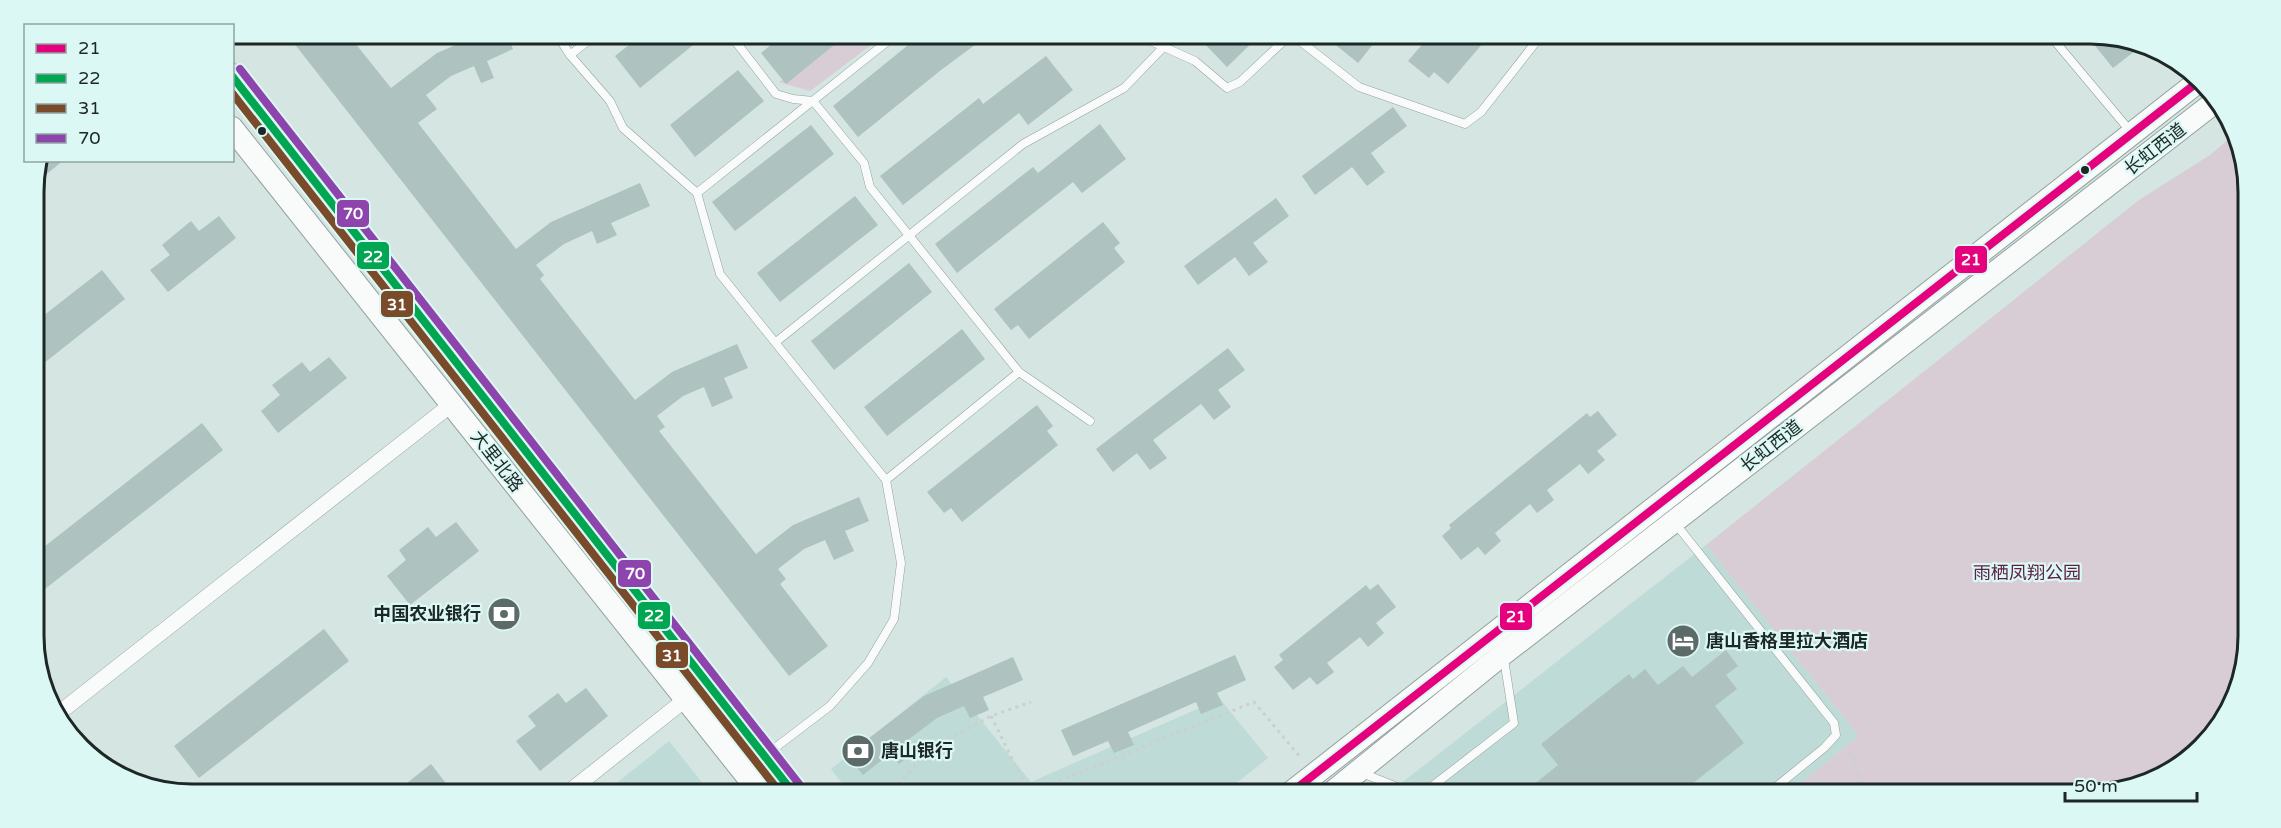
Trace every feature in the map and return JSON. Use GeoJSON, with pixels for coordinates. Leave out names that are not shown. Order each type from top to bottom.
{"type":"FeatureCollection","features":[{"type":"Feature","properties":{"kind":"main road","name":"大里北路"},"geometry":{"type":"LineString","coordinates":[[234,78],[787,784]]}},
{"type":"Feature","properties":{"kind":"main road","name":"长虹西道"},"geometry":{"type":"LineString","coordinates":[[1302,784],[2193,86]]}},
{"type":"Feature","properties":{"kind":"main road","name":"长虹西道"},"geometry":{"type":"LineString","coordinates":[[1343,784],[1503,654],[2210,106]]}},
{"type":"Feature","properties":{"kind":"main road","name":"大里北路"},"geometry":{"type":"LineString","coordinates":[[234,131],[753,784]]}},
{"type":"Feature","properties":{"kind":"street"},"geometry":{"type":"LineString","coordinates":[[63,709],[452,405]]}},
{"type":"Feature","properties":{"kind":"street"},"geometry":{"type":"LineString","coordinates":[[579,784],[686,699]]}},
{"type":"Feature","properties":{"kind":"lane"},"geometry":{"type":"LineString","coordinates":[[563,44],[610,101],[623,128],[697,193],[720,274],[886,480],[901,563],[894,619],[868,663],[830,706],[765,756]]}},
{"type":"Feature","properties":{"kind":"lane"},"geometry":{"type":"LineString","coordinates":[[570,55],[584,44]]}},
{"type":"Feature","properties":{"kind":"lane"},"geometry":{"type":"LineString","coordinates":[[737,44],[776,94],[813,101],[864,163],[870,187],[1019,372],[1089,421]]}},
{"type":"Feature","properties":{"kind":"lane"},"geometry":{"type":"LineString","coordinates":[[697,193],[884,44]]}},
{"type":"Feature","properties":{"kind":"lane"},"geometry":{"type":"LineString","coordinates":[[1159,44],[1195,61],[1227,88],[1240,82],[1280,44]]}},
{"type":"Feature","properties":{"kind":"lane"},"geometry":{"type":"LineString","coordinates":[[776,342],[1023,144],[1124,88],[1168,44]]}},
{"type":"Feature","properties":{"kind":"lane"},"geometry":{"type":"LineString","coordinates":[[1304,44],[1359,87],[1465,124],[1481,112],[1535,44]]}},
{"type":"Feature","properties":{"kind":"lane"},"geometry":{"type":"LineString","coordinates":[[2057,44],[2132,134]]}},
{"type":"Feature","properties":{"kind":"lane"},"geometry":{"type":"LineString","coordinates":[[886,480],[1019,372]]}},
{"type":"Feature","properties":{"kind":"lane"},"geometry":{"type":"LineString","coordinates":[[1674,522],[1834,723],[1836,735],[1824,748],[1780,784]]}},
{"type":"Feature","properties":{"kind":"lane"},"geometry":{"type":"LineString","coordinates":[[1434,784],[1514,723],[1503,654]]}},
{"type":"Feature","properties":{"kind":"lane"},"geometry":{"type":"LineString","coordinates":[[1359,772],[1390,784]]}},
{"type":"Feature","properties":{"kind":"path"},"geometry":{"type":"LineString","coordinates":[[898,784],[929,750],[991,716],[1031,702]]}},
{"type":"Feature","properties":{"kind":"path"},"geometry":{"type":"LineString","coordinates":[[1051,784],[1254,702],[1300,757]]}},
{"type":"Feature","properties":{"kind":"path"},"geometry":{"type":"LineString","coordinates":[[991,716],[1025,784]]}},
{"type":"Feature","properties":{"kind":"path"},"geometry":{"type":"LineString","coordinates":[[1850,752],[1862,784]]}},
{"type":"Feature","properties":{"kind":"shaded area","name":"唐山香格里拉大酒店"},"geometry":{"type":"Polygon","coordinates":[[[1706,545],[1859,736],[1800,784],[1400,784],[1706,545]]]}},
{"type":"Feature","properties":{"kind":"shaded area"},"geometry":{"type":"Polygon","coordinates":[[[946,677],[1031,782],[1220,699],[1268,758],[1235,784],[843,784],[831,769],[946,677]]]}},
{"type":"Feature","properties":{"kind":"shaded area"},"geometry":{"type":"Polygon","coordinates":[[[669,741],[703,784],[616,784],[669,741]]]}},
{"type":"Feature","properties":{"kind":"green space"},"geometry":{"type":"Polygon","coordinates":[[[828,44],[872,44],[810,91],[779,82],[828,44]]]}},
{"type":"Feature","properties":{"kind":"green space","name":"雨栖凤翔公园"},"geometry":{"type":"Polygon","coordinates":[[[2228,140],[2236,172],[2238,192],[2238,636],[2235,665],[2230,684],[2213,719],[2180,754],[2146,773],[2118,782],[2099,784],[1800,784],[1859,736],[1706,545],[2139,200],[2210,155],[2228,140]]]}},
{"type":"Feature","properties":{"kind":"building"},"geometry":{"type":"Polygon","coordinates":[[[295,44],[356,44],[391,88],[437,53],[458,44],[511,44],[513,49],[487,61],[494,78],[481,83],[474,66],[451,76],[426,95],[437,109],[418,123],[516,249],[551,222],[640,183],[650,206],[611,223],[617,235],[597,244],[592,231],[564,244],[536,265],[544,275],[540,279],[635,400],[672,372],[737,344],[748,368],[724,378],[733,398],[712,407],[704,387],[683,396],[657,416],[665,427],[659,431],[756,554],[793,525],[859,497],[869,521],[845,531],[854,551],[834,560],[825,540],[804,549],[778,569],[786,579],[780,584],[828,646],[789,676],[295,44]]]}},
{"type":"Feature","properties":{"kind":"building"},"geometry":{"type":"Polygon","coordinates":[[[630,44],[694,44],[640,88],[615,56],[630,44]]]}},
{"type":"Feature","properties":{"kind":"building"},"geometry":{"type":"Polygon","coordinates":[[[772,44],[835,44],[786,84],[761,53],[772,44]]]}},
{"type":"Feature","properties":{"kind":"building"},"geometry":{"type":"Polygon","coordinates":[[[909,44],[976,44],[858,137],[833,106],[909,44]]]}},
{"type":"Feature","properties":{"kind":"building"},"geometry":{"type":"Polygon","coordinates":[[[1205,44],[1251,44],[1227,67],[1205,44]]]}},
{"type":"Feature","properties":{"kind":"building"},"geometry":{"type":"Polygon","coordinates":[[[1335,44],[1373,44],[1358,63],[1335,44]]]}},
{"type":"Feature","properties":{"kind":"building"},"geometry":{"type":"Polygon","coordinates":[[[1423,44],[1482,44],[1448,84],[1434,72],[1429,78],[1408,61],[1423,44]]]}},
{"type":"Feature","properties":{"kind":"building"},"geometry":{"type":"Polygon","coordinates":[[[2094,44],[2135,51],[2113,68],[2094,44]]]}},
{"type":"Feature","properties":{"kind":"building"},"geometry":{"type":"Polygon","coordinates":[[[1046,56],[1073,90],[1028,125],[1019,113],[903,205],[880,176],[979,98],[983,104],[1046,56]]]}},
{"type":"Feature","properties":{"kind":"building"},"geometry":{"type":"Polygon","coordinates":[[[738,70],[764,101],[695,157],[670,125],[738,70]]]}},
{"type":"Feature","properties":{"kind":"building"},"geometry":{"type":"Polygon","coordinates":[[[1393,107],[1407,126],[1371,153],[1385,172],[1367,186],[1352,167],[1315,195],[1302,176],[1393,107]]]}},
{"type":"Feature","properties":{"kind":"building"},"geometry":{"type":"Polygon","coordinates":[[[1100,124],[1126,159],[1082,193],[1073,182],[957,273],[935,244],[1033,167],[1038,173],[1100,124]]]}},
{"type":"Feature","properties":{"kind":"building"},"geometry":{"type":"Polygon","coordinates":[[[811,125],[834,154],[735,231],[712,202],[811,125]]]}},
{"type":"Feature","properties":{"kind":"building"},"geometry":{"type":"Polygon","coordinates":[[[47,162],[62,162],[45,176],[47,162]]]}},
{"type":"Feature","properties":{"kind":"building"},"geometry":{"type":"Polygon","coordinates":[[[855,196],[878,225],[780,302],[757,273],[855,196]]]}},
{"type":"Feature","properties":{"kind":"building"},"geometry":{"type":"Polygon","coordinates":[[[1276,198],[1289,216],[1253,243],[1268,262],[1249,276],[1235,257],[1198,285],[1184,266],[1276,198]]]}},
{"type":"Feature","properties":{"kind":"building"},"geometry":{"type":"Polygon","coordinates":[[[219,216],[236,238],[168,292],[150,270],[170,255],[162,245],[191,221],[199,231],[219,216]]]}},
{"type":"Feature","properties":{"kind":"building"},"geometry":{"type":"Polygon","coordinates":[[[1103,222],[1120,243],[1114,248],[1125,262],[1029,339],[1018,325],[1011,330],[994,309],[1103,222]]]}},
{"type":"Feature","properties":{"kind":"building"},"geometry":{"type":"Polygon","coordinates":[[[909,263],[932,292],[834,370],[811,341],[909,263]]]}},
{"type":"Feature","properties":{"kind":"building"},"geometry":{"type":"Polygon","coordinates":[[[102,270],[125,299],[44,363],[44,315],[102,270]]]}},
{"type":"Feature","properties":{"kind":"building"},"geometry":{"type":"Polygon","coordinates":[[[962,329],[985,359],[887,436],[864,407],[962,329]]]}},
{"type":"Feature","properties":{"kind":"building"},"geometry":{"type":"Polygon","coordinates":[[[1228,348],[1245,370],[1218,390],[1231,407],[1214,420],[1201,404],[1153,440],[1167,458],[1150,470],[1137,453],[1113,472],[1096,449],[1228,348]]]}},
{"type":"Feature","properties":{"kind":"building"},"geometry":{"type":"Polygon","coordinates":[[[329,357],[347,378],[278,433],[261,411],[280,395],[272,385],[302,362],[310,372],[329,357]]]}},
{"type":"Feature","properties":{"kind":"building"},"geometry":{"type":"Polygon","coordinates":[[[1037,405],[1053,426],[1047,431],[1058,445],[962,522],[951,508],[944,513],[927,492],[1037,405]]]}},
{"type":"Feature","properties":{"kind":"building"},"geometry":{"type":"Polygon","coordinates":[[[1598,411],[1617,435],[1597,451],[1605,460],[1588,474],[1580,464],[1547,490],[1554,500],[1537,513],[1530,504],[1495,533],[1501,541],[1485,555],[1478,547],[1461,560],[1442,536],[1451,528],[1449,525],[1587,413],[1590,417],[1598,411]]]}},
{"type":"Feature","properties":{"kind":"building"},"geometry":{"type":"Polygon","coordinates":[[[202,423],[223,450],[44,590],[44,547],[202,423]]]}},
{"type":"Feature","properties":{"kind":"building"},"geometry":{"type":"Polygon","coordinates":[[[456,522],[479,551],[410,605],[387,576],[406,560],[399,550],[428,527],[436,537],[456,522]]]}},
{"type":"Feature","properties":{"kind":"building"},"geometry":{"type":"Polygon","coordinates":[[[1378,584],[1396,607],[1376,623],[1384,633],[1368,647],[1360,637],[1327,663],[1334,672],[1317,685],[1310,677],[1293,690],[1274,667],[1283,660],[1279,655],[1366,585],[1370,590],[1378,584]]]}},
{"type":"Feature","properties":{"kind":"building"},"geometry":{"type":"Polygon","coordinates":[[[324,629],[349,661],[199,778],[174,746],[324,629]]]}},
{"type":"Feature","properties":{"kind":"building"},"geometry":{"type":"Polygon","coordinates":[[[1726,650],[1738,666],[1726,675],[1737,689],[1715,706],[1744,743],[1692,784],[1535,784],[1558,765],[1541,744],[1629,674],[1633,679],[1645,669],[1658,685],[1683,666],[1692,677],[1726,650]]]}},
{"type":"Feature","properties":{"kind":"building"},"geometry":{"type":"Polygon","coordinates":[[[1235,655],[1246,680],[1217,693],[1223,705],[1201,714],[1196,702],[1128,732],[1134,745],[1114,753],[1108,741],[1073,756],[1061,730],[1235,655]]]}},
{"type":"Feature","properties":{"kind":"building"},"geometry":{"type":"Polygon","coordinates":[[[1013,657],[1023,680],[983,697],[989,710],[970,718],[964,706],[937,718],[909,739],[917,750],[899,764],[891,753],[863,775],[847,755],[924,696],[1013,657]]]}},
{"type":"Feature","properties":{"kind":"building"},"geometry":{"type":"Polygon","coordinates":[[[586,688],[608,716],[540,771],[516,741],[536,726],[528,716],[558,693],[566,703],[586,688]]]}},
{"type":"Feature","properties":{"kind":"building"},"geometry":{"type":"Polygon","coordinates":[[[431,764],[446,784],[406,784],[431,764]]]}},
{"type":"Feature","properties":{"kind":"transit line","name":"70"},"geometry":{"type":"LineString","coordinates":[[240,69],[799,784]]}},
{"type":"Feature","properties":{"kind":"transit line","name":"22"},"geometry":{"type":"LineString","coordinates":[[234,79],[786,784]]}},
{"type":"Feature","properties":{"kind":"transit line","name":"21"},"geometry":{"type":"LineString","coordinates":[[1302,784],[2193,86]]}},
{"type":"Feature","properties":{"kind":"transit line","name":"31"},"geometry":{"type":"LineString","coordinates":[[234,96],[773,784]]}},
{"type":"Feature","properties":{"kind":"place","name":"中国农业银行"},"geometry":{"type":"Point","coordinates":[504,614]}},
{"type":"Feature","properties":{"kind":"place","name":"唐山香格里拉大酒店"},"geometry":{"type":"Point","coordinates":[1683,641]}},
{"type":"Feature","properties":{"kind":"place","name":"唐山银行"},"geometry":{"type":"Point","coordinates":[858,751]}}]}
